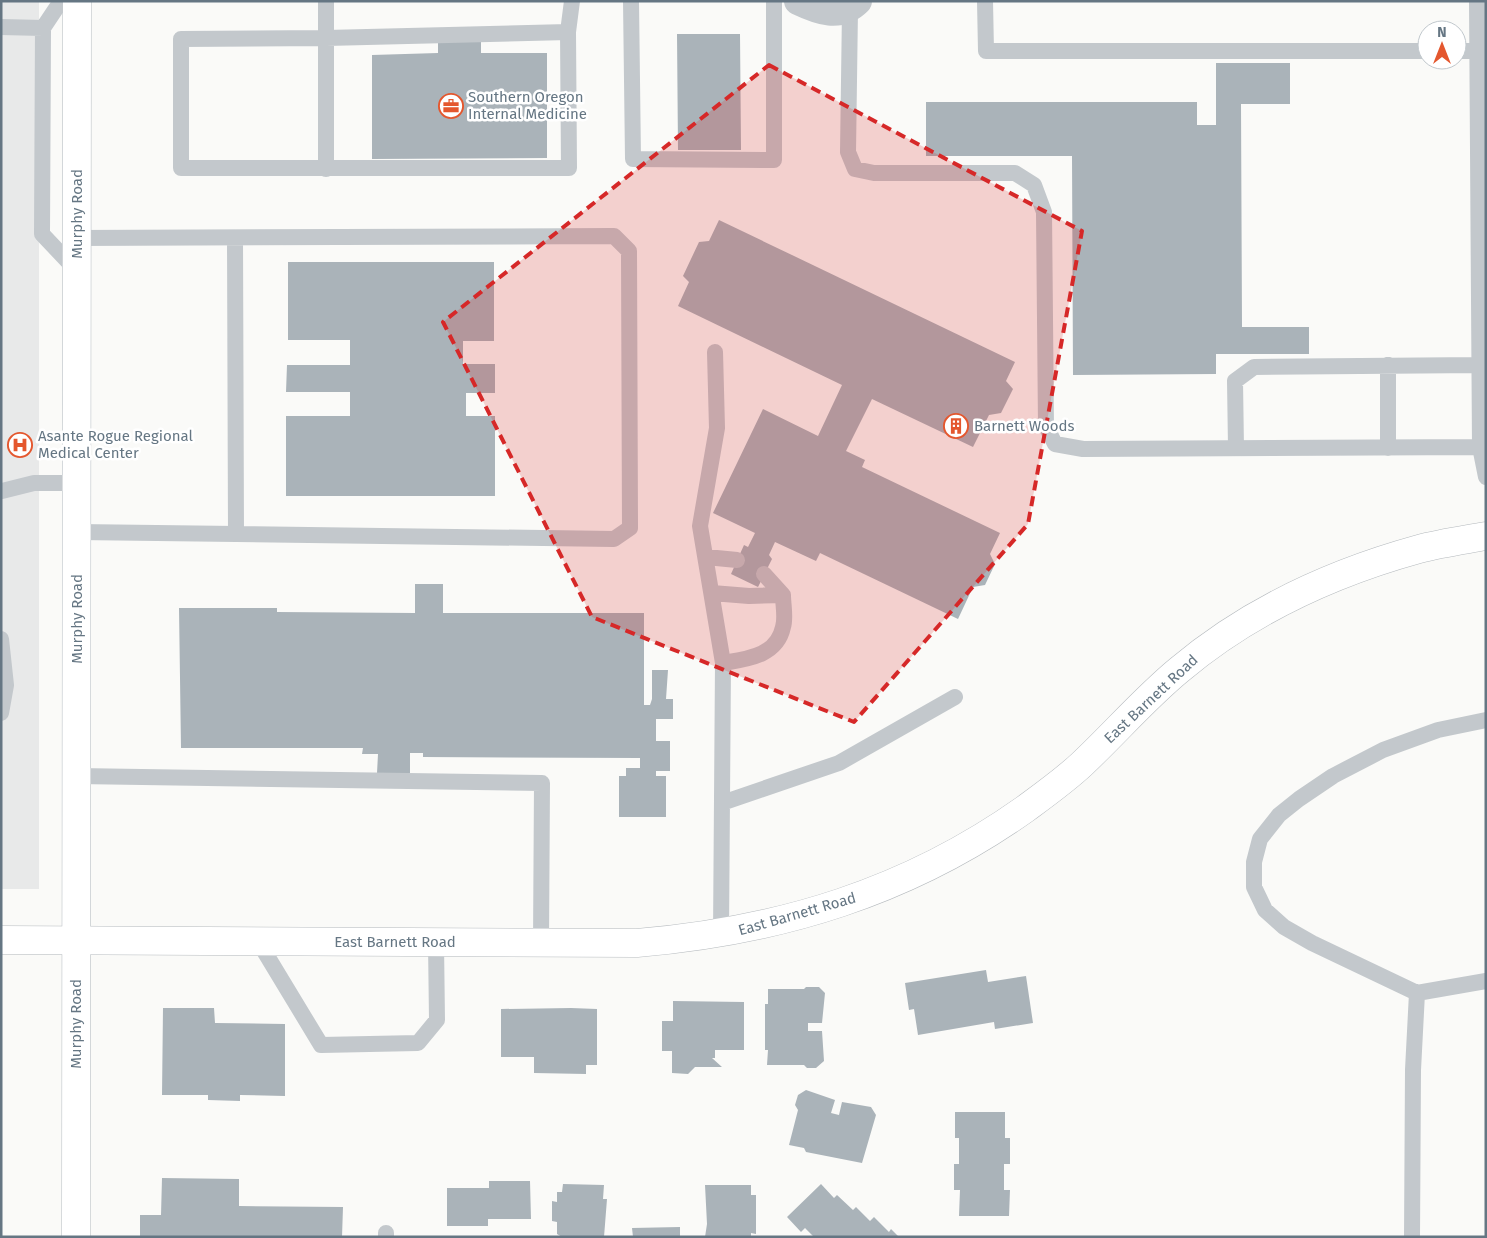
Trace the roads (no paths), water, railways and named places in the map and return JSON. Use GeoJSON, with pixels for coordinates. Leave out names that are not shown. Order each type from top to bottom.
{"type":"FeatureCollection","features":[{"type":"Feature","properties":{"kind":"main road","name":"Murphy Road"},"geometry":{"type":"LineString","coordinates":[[76,1237],[78,1]]}},
{"type":"Feature","properties":{"kind":"main road","name":"East Barnett Road"},"geometry":{"type":"LineString","coordinates":[[1,940],[637,942],[721,934],[748,929],[866,894],[928,868],[1024,809],[1080,766],[1179,670],[1241,624],[1300,592],[1354,568],[1422,548],[1486,536]]}},
{"type":"Feature","properties":{"kind":"street"},"geometry":{"type":"LineString","coordinates":[[798,1],[830,13],[854,5]]}},
{"type":"Feature","properties":{"kind":"lane"},"geometry":{"type":"LineString","coordinates":[[61,1],[43,28],[42,234],[78,271]]}},
{"type":"Feature","properties":{"kind":"lane"},"geometry":{"type":"LineString","coordinates":[[326,1],[326,169]]}},
{"type":"Feature","properties":{"kind":"lane"},"geometry":{"type":"LineString","coordinates":[[568,32],[326,38],[180,38],[180,168],[569,168],[568,32],[572,1]]}},
{"type":"Feature","properties":{"kind":"lane"},"geometry":{"type":"LineString","coordinates":[[631,1],[633,159],[774,160],[774,1]]}},
{"type":"Feature","properties":{"kind":"lane"},"geometry":{"type":"LineString","coordinates":[[985,1],[986,51],[1417,51]]}},
{"type":"Feature","properties":{"kind":"lane"},"geometry":{"type":"LineString","coordinates":[[1477,1],[1480,447],[1486,477]]}},
{"type":"Feature","properties":{"kind":"lane"},"geometry":{"type":"LineString","coordinates":[[854,5],[848,152],[855,170],[874,173],[1015,173],[1034,185],[1044,212],[1046,426],[1055,444],[1083,449],[1480,447]]}},
{"type":"Feature","properties":{"kind":"lane"},"geometry":{"type":"LineString","coordinates":[[1,28],[43,28]]}},
{"type":"Feature","properties":{"kind":"lane"},"geometry":{"type":"LineString","coordinates":[[1467,51],[1476,51]]}},
{"type":"Feature","properties":{"kind":"lane"},"geometry":{"type":"LineString","coordinates":[[77,532],[614,539],[630,528],[629,251],[614,236],[78,238]]}},
{"type":"Feature","properties":{"kind":"lane"},"geometry":{"type":"LineString","coordinates":[[235,238],[236,534]]}},
{"type":"Feature","properties":{"kind":"lane"},"geometry":{"type":"LineString","coordinates":[[715,352],[717,428],[700,526],[723,663],[721,934]]}},
{"type":"Feature","properties":{"kind":"lane"},"geometry":{"type":"LineString","coordinates":[[1236,448],[1235,381],[1254,367],[1480,364]]}},
{"type":"Feature","properties":{"kind":"lane"},"geometry":{"type":"LineString","coordinates":[[1388,366],[1388,448]]}},
{"type":"Feature","properties":{"kind":"lane"},"geometry":{"type":"LineString","coordinates":[[2,491],[34,483],[78,483]]}},
{"type":"Feature","properties":{"kind":"lane"},"geometry":{"type":"LineString","coordinates":[[706,557],[737,560]]}},
{"type":"Feature","properties":{"kind":"lane"},"geometry":{"type":"LineString","coordinates":[[723,663],[749,659],[772,649],[784,627],[784,595],[764,574]]}},
{"type":"Feature","properties":{"kind":"lane"},"geometry":{"type":"LineString","coordinates":[[712,593],[749,596],[784,595]]}},
{"type":"Feature","properties":{"kind":"lane"},"geometry":{"type":"LineString","coordinates":[[1,639],[6,685],[1,713]]}},
{"type":"Feature","properties":{"kind":"lane"},"geometry":{"type":"LineString","coordinates":[[722,803],[839,762],[955,697]]}},
{"type":"Feature","properties":{"kind":"lane"},"geometry":{"type":"LineString","coordinates":[[1486,720],[1438,730],[1382,750],[1333,776],[1299,798],[1279,815],[1260,839],[1254,862],[1254,887],[1265,910],[1284,927],[1305,939],[1417,993],[1486,981]]}},
{"type":"Feature","properties":{"kind":"lane"},"geometry":{"type":"LineString","coordinates":[[77,776],[542,783],[541,942]]}},
{"type":"Feature","properties":{"kind":"lane"},"geometry":{"type":"LineString","coordinates":[[258,941],[321,1044],[418,1043],[437,1020],[436,942]]}},
{"type":"Feature","properties":{"kind":"lane"},"geometry":{"type":"LineString","coordinates":[[1412,1237],[1413,1070],[1417,993]]}},
{"type":"Feature","properties":{"kind":"place","name":"Southern Oregon Internal Medicine"},"geometry":{"type":"Point","coordinates":[451,106]}},
{"type":"Feature","properties":{"kind":"place","name":"Barnett Woods"},"geometry":{"type":"Point","coordinates":[956,426]}},
{"type":"Feature","properties":{"kind":"place","name":"Asante Rogue Regional Medical Center"},"geometry":{"type":"Point","coordinates":[20,445]}}]}
